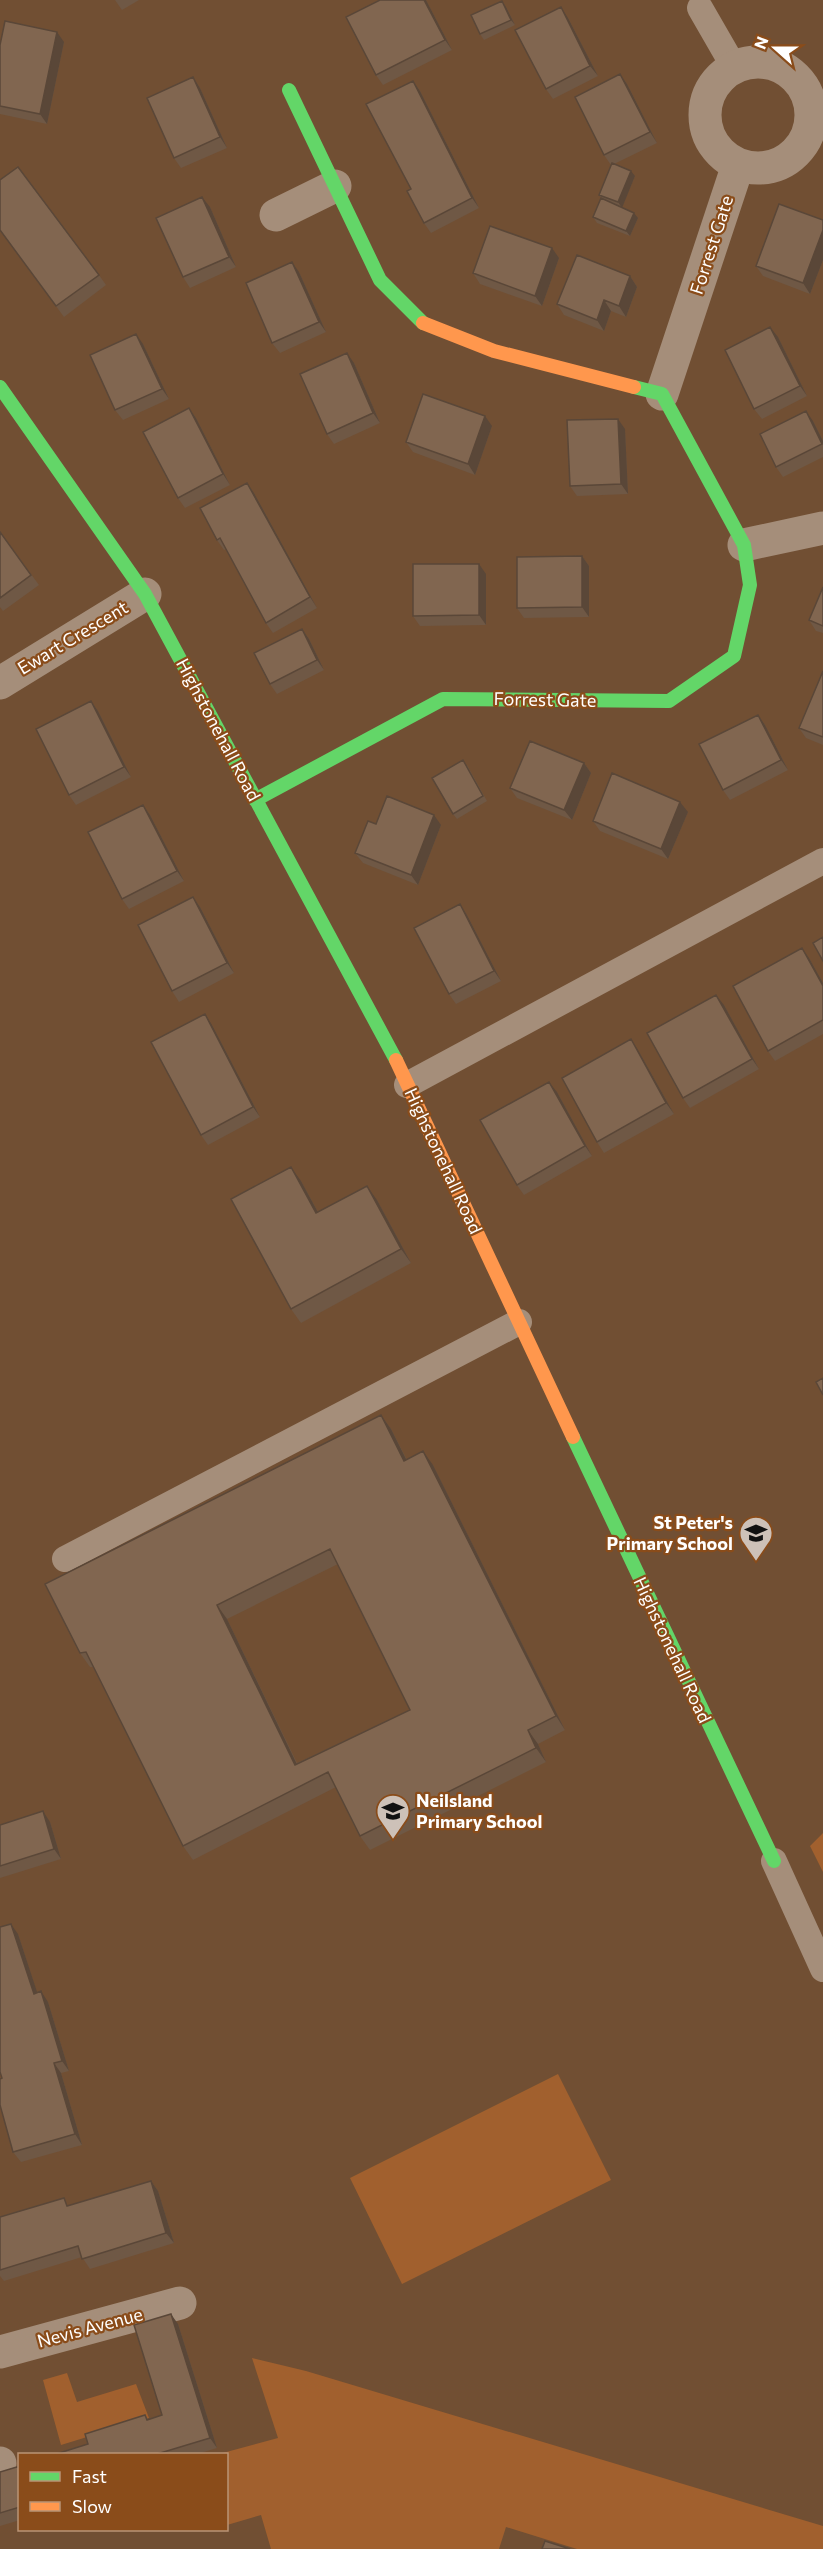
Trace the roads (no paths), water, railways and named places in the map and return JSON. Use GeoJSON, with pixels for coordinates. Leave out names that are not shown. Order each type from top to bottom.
{"type":"FeatureCollection","features":[{"type":"Feature","properties":{"kind":"street"},"geometry":{"type":"LineString","coordinates":[[751,62],[768,63],[785,69],[798,80],[808,95],[811,112],[805,138],[789,159],[773,166],[756,169],[738,165],[723,156],[712,142],[706,126],[705,108],[710,92],[720,77],[734,67],[751,62]]}},
{"type":"Feature","properties":{"kind":"street"},"geometry":{"type":"LineString","coordinates":[[289,90],[380,280],[422,323],[494,351],[662,394]]}},
{"type":"Feature","properties":{"kind":"street","name":"Forrest Gate"},"geometry":{"type":"LineString","coordinates":[[255,800],[442,699],[669,701],[734,656],[750,585],[744,545],[662,394],[738,165]]}},
{"type":"Feature","properties":{"kind":"street"},"geometry":{"type":"LineString","coordinates":[[276,215],[335,186]]}},
{"type":"Feature","properties":{"kind":"street","name":"Highstonehall Road"},"geometry":{"type":"LineString","coordinates":[[0,387],[145,594],[385,1036],[747,1809],[774,1861]]}},
{"type":"Feature","properties":{"kind":"street"},"geometry":{"type":"LineString","coordinates":[[744,545],[823,528]]}},
{"type":"Feature","properties":{"kind":"street","name":"Ewart Crescent"},"geometry":{"type":"LineString","coordinates":[[0,682],[145,594]]}},
{"type":"Feature","properties":{"kind":"street","name":"Nevis Avenue"},"geometry":{"type":"LineString","coordinates":[[0,2352],[180,2302]]}},
{"type":"Feature","properties":{"kind":"lane"},"geometry":{"type":"LineString","coordinates":[[700,8],[734,67]]}},
{"type":"Feature","properties":{"kind":"lane"},"geometry":{"type":"LineString","coordinates":[[407,1085],[823,861]]}},
{"type":"Feature","properties":{"kind":"lane"},"geometry":{"type":"LineString","coordinates":[[65,1559],[519,1322]]}},
{"type":"Feature","properties":{"kind":"lane","name":"Highstonehall Road"},"geometry":{"type":"LineString","coordinates":[[774,1861],[823,1969]]}},
{"type":"Feature","properties":{"kind":"place","name":"St Peter's Primary School"},"geometry":{"type":"Point","coordinates":[756,1562]}},
{"type":"Feature","properties":{"kind":"place","name":"Neilsland Primary School"},"geometry":{"type":"Point","coordinates":[393,1840]}}]}
